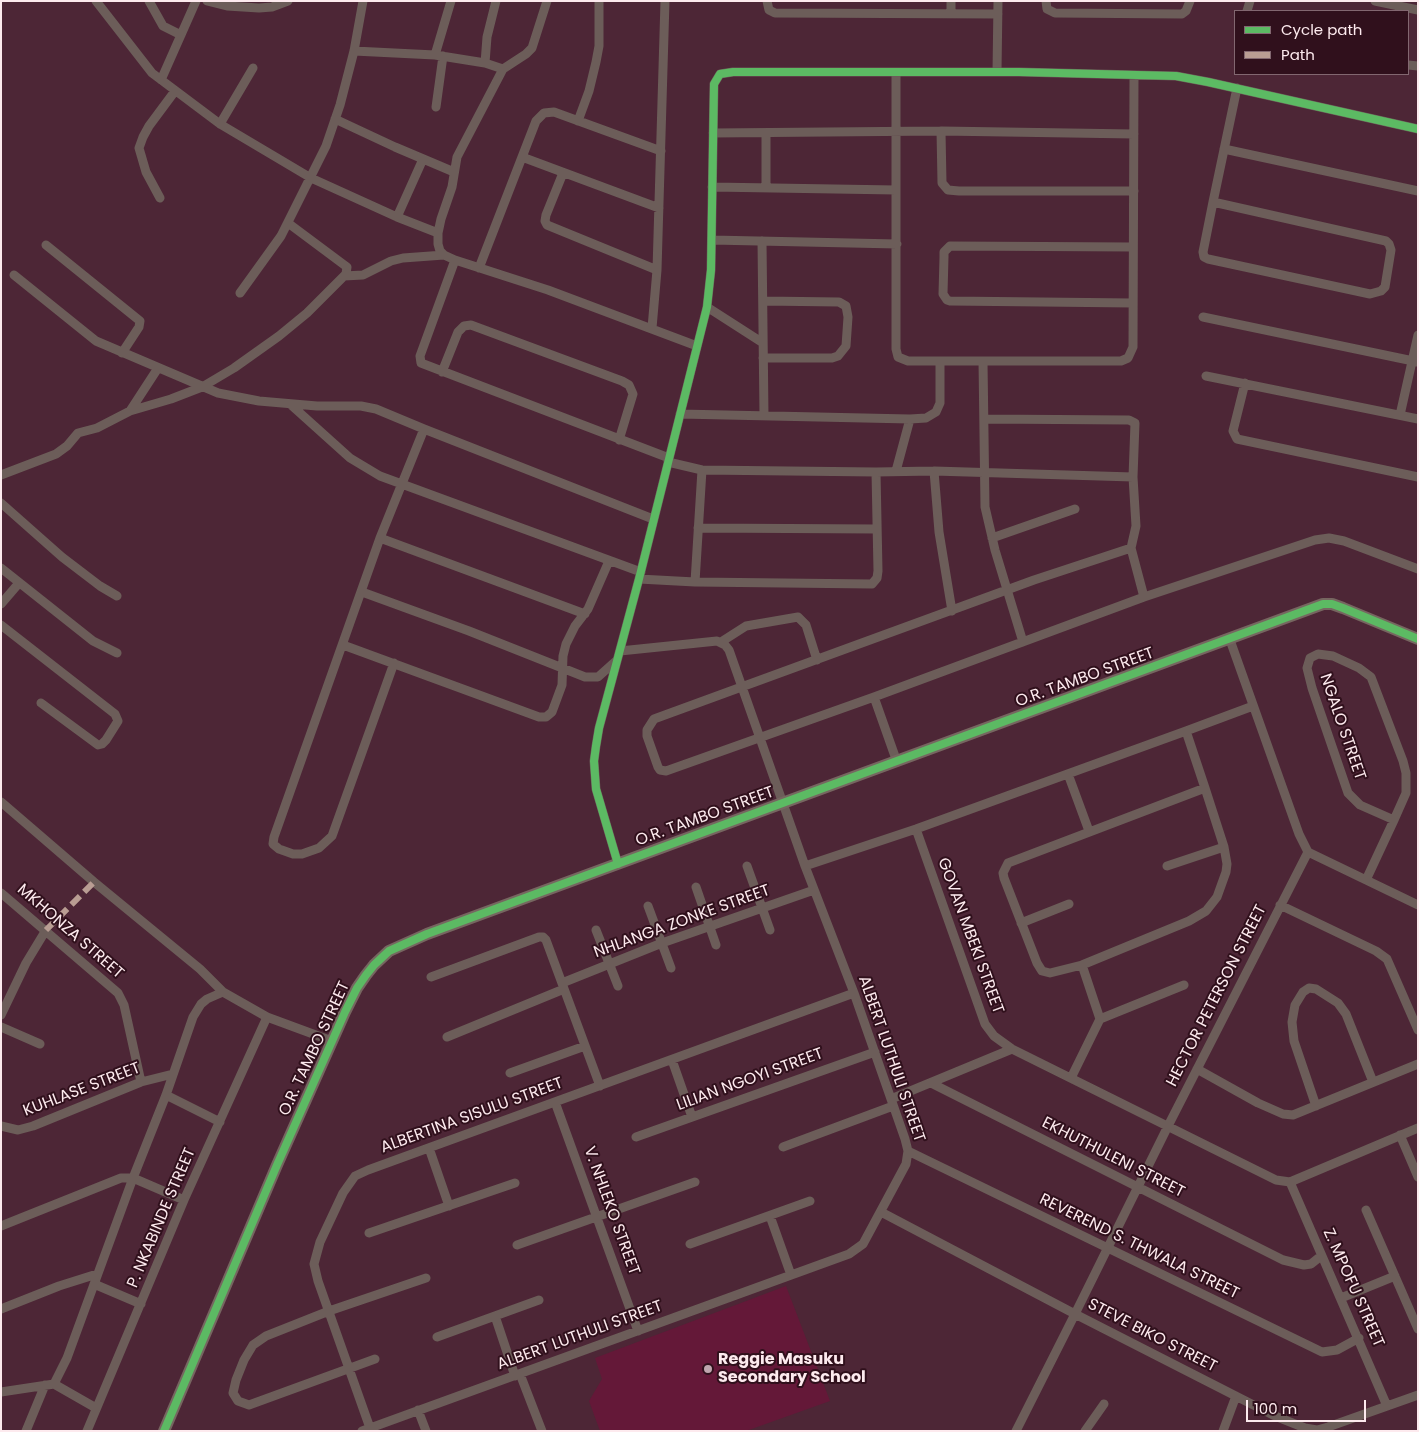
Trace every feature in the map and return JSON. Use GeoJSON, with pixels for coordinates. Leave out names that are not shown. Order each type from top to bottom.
{"type":"FeatureCollection","features":[{"type":"Feature","properties":{"kind":"street"},"geometry":{"type":"LineString","coordinates":[[96,1],[146,67],[220,124],[311,178],[438,234]]}},
{"type":"Feature","properties":{"kind":"street"},"geometry":{"type":"LineString","coordinates":[[149,1],[163,26],[181,35]]}},
{"type":"Feature","properties":{"kind":"street"},"geometry":{"type":"LineString","coordinates":[[161,80],[196,1]]}},
{"type":"Feature","properties":{"kind":"street"},"geometry":{"type":"LineString","coordinates":[[207,1],[227,6],[260,8],[272,7],[288,1]]}},
{"type":"Feature","properties":{"kind":"street"},"geometry":{"type":"LineString","coordinates":[[240,293],[268,255],[288,223],[326,146],[354,52],[363,1]]}},
{"type":"Feature","properties":{"kind":"street"},"geometry":{"type":"LineString","coordinates":[[436,107],[439,56],[451,1]]}},
{"type":"Feature","properties":{"kind":"street"},"geometry":{"type":"LineString","coordinates":[[485,63],[487,37],[496,1]]}},
{"type":"Feature","properties":{"kind":"street"},"geometry":{"type":"LineString","coordinates":[[444,256],[438,244],[438,234],[452,187],[457,157],[503,69],[532,48],[547,1]]}},
{"type":"Feature","properties":{"kind":"street"},"geometry":{"type":"LineString","coordinates":[[578,121],[589,91],[599,46],[600,1]]}},
{"type":"Feature","properties":{"kind":"street"},"geometry":{"type":"LineString","coordinates":[[652,328],[658,270],[665,1]]}},
{"type":"Feature","properties":{"kind":"street"},"geometry":{"type":"LineString","coordinates":[[767,1],[768,8],[774,12],[998,14]]}},
{"type":"Feature","properties":{"kind":"street"},"geometry":{"type":"LineString","coordinates":[[951,1],[951,13]]}},
{"type":"Feature","properties":{"kind":"street"},"geometry":{"type":"LineString","coordinates":[[997,72],[998,1]]}},
{"type":"Feature","properties":{"kind":"street"},"geometry":{"type":"LineString","coordinates":[[1046,1],[1047,9],[1055,13],[1182,14],[1186,11],[1190,1]]}},
{"type":"Feature","properties":{"kind":"street"},"geometry":{"type":"LineString","coordinates":[[1375,1],[1418,10]]}},
{"type":"Feature","properties":{"kind":"street"},"geometry":{"type":"LineString","coordinates":[[354,52],[439,56],[485,63],[503,69]]}},
{"type":"Feature","properties":{"kind":"street"},"geometry":{"type":"LineString","coordinates":[[220,124],[253,68]]}},
{"type":"Feature","properties":{"kind":"street"},"geometry":{"type":"LineString","coordinates":[[618,864],[596,789],[594,761],[599,728],[640,575],[707,306],[712,240],[714,84],[718,76],[723,72],[997,72],[1176,76],[1418,129]]}},
{"type":"Feature","properties":{"kind":"street"},"geometry":{"type":"LineString","coordinates":[[896,72],[897,354],[900,359],[908,361],[1125,360],[1130,355],[1133,347],[1134,75]]}},
{"type":"Feature","properties":{"kind":"street"},"geometry":{"type":"LineString","coordinates":[[1213,202],[1386,240],[1391,250],[1385,287],[1381,292],[1370,294],[1207,259],[1204,256],[1203,252],[1213,202],[1237,88]]}},
{"type":"Feature","properties":{"kind":"street"},"geometry":{"type":"LineString","coordinates":[[160,198],[146,172],[139,148],[142,137],[175,91]]}},
{"type":"Feature","properties":{"kind":"street"},"geometry":{"type":"LineString","coordinates":[[479,268],[536,121],[544,113],[554,112],[661,151]]}},
{"type":"Feature","properties":{"kind":"street"},"geometry":{"type":"LineString","coordinates":[[335,119],[454,172]]}},
{"type":"Feature","properties":{"kind":"street"},"geometry":{"type":"LineString","coordinates":[[713,132],[941,131],[1134,134]]}},
{"type":"Feature","properties":{"kind":"street"},"geometry":{"type":"LineString","coordinates":[[941,131],[942,183],[948,190],[1134,191]]}},
{"type":"Feature","properties":{"kind":"street"},"geometry":{"type":"LineString","coordinates":[[766,133],[766,187]]}},
{"type":"Feature","properties":{"kind":"street"},"geometry":{"type":"LineString","coordinates":[[1224,149],[1418,191]]}},
{"type":"Feature","properties":{"kind":"street"},"geometry":{"type":"LineString","coordinates":[[522,157],[659,208]]}},
{"type":"Feature","properties":{"kind":"street"},"geometry":{"type":"LineString","coordinates":[[397,217],[423,159]]}},
{"type":"Feature","properties":{"kind":"street"},"geometry":{"type":"LineString","coordinates":[[562,173],[545,218],[547,225],[658,270]]}},
{"type":"Feature","properties":{"kind":"street"},"geometry":{"type":"LineString","coordinates":[[712,187],[896,190]]}},
{"type":"Feature","properties":{"kind":"street"},"geometry":{"type":"LineString","coordinates":[[1,475],[56,454],[78,434],[97,428],[130,411],[172,399],[202,387],[249,358],[279,336],[348,272],[347,267],[288,223]]}},
{"type":"Feature","properties":{"kind":"street"},"geometry":{"type":"LineString","coordinates":[[712,240],[896,244]]}},
{"type":"Feature","properties":{"kind":"street"},"geometry":{"type":"LineString","coordinates":[[762,241],[764,416]]}},
{"type":"Feature","properties":{"kind":"street"},"geometry":{"type":"LineString","coordinates":[[46,245],[140,321],[139,327],[122,353]]}},
{"type":"Feature","properties":{"kind":"street"},"geometry":{"type":"LineString","coordinates":[[1133,247],[955,245],[947,249],[944,257],[943,294],[950,301],[1133,303]]}},
{"type":"Feature","properties":{"kind":"street"},"geometry":{"type":"LineString","coordinates":[[344,276],[363,275],[391,261],[403,258],[444,256],[652,328],[697,346]]}},
{"type":"Feature","properties":{"kind":"street"},"geometry":{"type":"LineString","coordinates":[[455,260],[419,359],[423,364],[668,460],[702,470],[934,471],[1133,477]]}},
{"type":"Feature","properties":{"kind":"street"},"geometry":{"type":"LineString","coordinates":[[14,276],[96,341],[218,394],[290,404],[370,407],[653,519]]}},
{"type":"Feature","properties":{"kind":"street"},"geometry":{"type":"LineString","coordinates":[[763,301],[839,302],[846,306],[848,317],[846,346],[838,356],[832,358],[763,358]]}},
{"type":"Feature","properties":{"kind":"street"},"geometry":{"type":"LineString","coordinates":[[707,306],[763,343]]}},
{"type":"Feature","properties":{"kind":"street"},"geometry":{"type":"LineString","coordinates":[[1203,317],[1415,361]]}},
{"type":"Feature","properties":{"kind":"street"},"geometry":{"type":"LineString","coordinates":[[442,372],[458,332],[464,326],[471,325],[622,381],[629,385],[633,394],[619,440]]}},
{"type":"Feature","properties":{"kind":"street"},"geometry":{"type":"LineString","coordinates":[[1400,415],[1415,361],[1418,335]]}},
{"type":"Feature","properties":{"kind":"street"},"geometry":{"type":"LineString","coordinates":[[680,414],[910,419],[930,417],[939,408],[940,361]]}},
{"type":"Feature","properties":{"kind":"street"},"geometry":{"type":"LineString","coordinates":[[983,361],[985,507],[992,538],[1023,642]]}},
{"type":"Feature","properties":{"kind":"street"},"geometry":{"type":"LineString","coordinates":[[130,411],[158,368]]}},
{"type":"Feature","properties":{"kind":"street"},"geometry":{"type":"LineString","coordinates":[[1206,376],[1245,382],[1418,419]]}},
{"type":"Feature","properties":{"kind":"street"},"geometry":{"type":"LineString","coordinates":[[1245,382],[1233,431],[1236,439],[1418,477]]}},
{"type":"Feature","properties":{"kind":"street"},"geometry":{"type":"LineString","coordinates":[[290,404],[350,458],[380,476],[609,561],[640,575],[695,582],[872,584],[878,576],[876,472]]}},
{"type":"Feature","properties":{"kind":"street"},"geometry":{"type":"LineString","coordinates":[[896,471],[910,419]]}},
{"type":"Feature","properties":{"kind":"street"},"geometry":{"type":"LineString","coordinates":[[984,419],[1132,421],[1135,423],[1133,477],[1136,526],[1131,548],[1144,597]]}},
{"type":"Feature","properties":{"kind":"street"},"geometry":{"type":"LineString","coordinates":[[394,663],[332,836],[319,848],[302,854],[290,854],[274,846],[274,837],[380,538],[424,429]]}},
{"type":"Feature","properties":{"kind":"street"},"geometry":{"type":"LineString","coordinates":[[695,582],[702,470]]}},
{"type":"Feature","properties":{"kind":"street"},"geometry":{"type":"LineString","coordinates":[[934,471],[939,532],[952,610]]}},
{"type":"Feature","properties":{"kind":"street"},"geometry":{"type":"LineString","coordinates":[[1,503],[62,557],[100,586],[117,596]]}},
{"type":"Feature","properties":{"kind":"street"},"geometry":{"type":"LineString","coordinates":[[992,538],[1075,509]]}},
{"type":"Feature","properties":{"kind":"street"},"geometry":{"type":"LineString","coordinates":[[698,528],[877,529]]}},
{"type":"Feature","properties":{"kind":"street"},"geometry":{"type":"LineString","coordinates":[[380,538],[584,614]]}},
{"type":"Feature","properties":{"kind":"street"},"geometry":{"type":"LineString","coordinates":[[1131,548],[1007,590],[654,719],[647,730],[647,736],[658,767],[663,771],[761,738],[1144,597],[1322,538],[1344,541],[1418,569]]}},
{"type":"Feature","properties":{"kind":"street"},"geometry":{"type":"LineString","coordinates":[[343,644],[543,717],[549,715],[554,707],[562,685],[566,644],[575,626],[584,614],[609,561]]}},
{"type":"Feature","properties":{"kind":"street"},"geometry":{"type":"LineString","coordinates":[[1,568],[93,641],[117,653]]}},
{"type":"Feature","properties":{"kind":"street"},"geometry":{"type":"LineString","coordinates":[[1,604],[19,583]]}},
{"type":"Feature","properties":{"kind":"street"},"geometry":{"type":"LineString","coordinates":[[362,592],[585,677],[594,678],[602,674],[619,655],[710,642],[722,642],[746,626],[798,618],[806,625],[817,660]]}},
{"type":"Feature","properties":{"kind":"street","name":"O.R. TAMBO STREET"},"geometry":{"type":"LineString","coordinates":[[164,1431],[332,1041],[357,988],[374,964],[389,951],[411,940],[1230,640],[1323,604],[1332,604],[1418,639]]}},
{"type":"Feature","properties":{"kind":"street"},"geometry":{"type":"LineString","coordinates":[[1,625],[115,714],[118,720],[106,740],[98,745],[40,703]]}},
{"type":"Feature","properties":{"kind":"street"},"geometry":{"type":"LineString","coordinates":[[1230,640],[1299,834],[1308,852],[1418,905]]}},
{"type":"Feature","properties":{"kind":"street","name":"ALBERT LUTHULI STREET"},"geometry":{"type":"LineString","coordinates":[[366,1429],[855,1251],[863,1244],[906,1164],[908,1151],[875,1052],[805,866],[743,687],[729,650],[722,642]]}},
{"type":"Feature","properties":{"kind":"street","name":"NGALO STREET"},"geometry":{"type":"LineString","coordinates":[[1366,880],[1394,820],[1406,793],[1406,773],[1403,761],[1371,678],[1359,668],[1332,656],[1325,654],[1310,658],[1306,668],[1348,792],[1360,804],[1394,820]]}},
{"type":"Feature","properties":{"kind":"street"},"geometry":{"type":"LineString","coordinates":[[874,697],[897,762]]}},
{"type":"Feature","properties":{"kind":"street"},"geometry":{"type":"LineString","coordinates":[[805,866],[916,829],[1253,706]]}},
{"type":"Feature","properties":{"kind":"street"},"geometry":{"type":"LineString","coordinates":[[1186,732],[1205,788],[1224,847],[1227,864],[1224,880],[1216,897],[1206,911],[1189,921],[1082,965],[1050,973],[1042,971],[1037,963],[1004,878],[1003,873],[1006,866],[1016,859],[1205,788]]}},
{"type":"Feature","properties":{"kind":"street"},"geometry":{"type":"LineString","coordinates":[[1068,774],[1088,831]]}},
{"type":"Feature","properties":{"kind":"street"},"geometry":{"type":"LineString","coordinates":[[1,802],[200,969],[223,992],[268,1017],[332,1041]]}},
{"type":"Feature","properties":{"kind":"street","name":"GOVAN MBEKI STREET"},"geometry":{"type":"LineString","coordinates":[[916,829],[985,1024],[994,1036],[1012,1049],[1270,1178],[1290,1182]]}},
{"type":"Feature","properties":{"kind":"street"},"geometry":{"type":"LineString","coordinates":[[1167,866],[1224,847]]}},
{"type":"Feature","properties":{"kind":"street","name":"HECTOR PETERSON STREET"},"geometry":{"type":"LineString","coordinates":[[1016,1431],[1076,1314],[1137,1187],[1308,852]]}},
{"type":"Feature","properties":{"kind":"street"},"geometry":{"type":"LineString","coordinates":[[748,866],[770,930]]}},
{"type":"Feature","properties":{"kind":"street"},"geometry":{"type":"LineString","coordinates":[[696,887],[716,945]]}},
{"type":"Feature","properties":{"kind":"street","name":"NHLANGA ZONKE STREET"},"geometry":{"type":"LineString","coordinates":[[447,1037],[610,964],[662,943],[814,890]]}},
{"type":"Feature","properties":{"kind":"street","name":"MKHONZA STREET"},"geometry":{"type":"LineString","coordinates":[[1,893],[120,995],[124,1005],[141,1082]]}},
{"type":"Feature","properties":{"kind":"street"},"geometry":{"type":"LineString","coordinates":[[1021,923],[1069,904]]}},
{"type":"Feature","properties":{"kind":"street"},"geometry":{"type":"LineString","coordinates":[[1280,905],[1376,951],[1387,959],[1418,1030]]}},
{"type":"Feature","properties":{"kind":"street"},"geometry":{"type":"LineString","coordinates":[[648,906],[671,968]]}},
{"type":"Feature","properties":{"kind":"street"},"geometry":{"type":"LineString","coordinates":[[1,1015],[22,972],[46,930]]}},
{"type":"Feature","properties":{"kind":"street"},"geometry":{"type":"LineString","coordinates":[[596,930],[618,986]]}},
{"type":"Feature","properties":{"kind":"street"},"geometry":{"type":"LineString","coordinates":[[430,978],[538,937],[543,937],[546,940],[600,1086]]}},
{"type":"Feature","properties":{"kind":"street"},"geometry":{"type":"LineString","coordinates":[[1082,965],[1100,1020]]}},
{"type":"Feature","properties":{"kind":"street"},"geometry":{"type":"LineString","coordinates":[[1071,1078],[1100,1020],[1184,985]]}},
{"type":"Feature","properties":{"kind":"street"},"geometry":{"type":"LineString","coordinates":[[1316,1106],[1294,1041],[1292,1022],[1295,1005],[1303,992],[1309,988],[1316,989],[1338,1003],[1346,1014],[1373,1082]]}},
{"type":"Feature","properties":{"kind":"street"},"geometry":{"type":"LineString","coordinates":[[26,1431],[50,1384],[67,1358],[197,1010],[207,999],[223,992]]}},
{"type":"Feature","properties":{"kind":"street","name":"ALBERTINA SISULU STREET"},"geometry":{"type":"LineString","coordinates":[[366,1429],[350,1369],[318,1281],[314,1264],[320,1242],[349,1182],[361,1172],[854,993]]}},
{"type":"Feature","properties":{"kind":"street","name":"P. NKABINDE STREET"},"geometry":{"type":"LineString","coordinates":[[87,1431],[184,1200],[268,1017]]}},
{"type":"Feature","properties":{"kind":"street"},"geometry":{"type":"LineString","coordinates":[[1,1027],[40,1044]]}},
{"type":"Feature","properties":{"kind":"street"},"geometry":{"type":"LineString","coordinates":[[510,1073],[585,1046]]}},
{"type":"Feature","properties":{"kind":"street"},"geometry":{"type":"LineString","coordinates":[[783,1147],[892,1103],[931,1083],[1012,1049]]}},
{"type":"Feature","properties":{"kind":"street","name":"LILIAN NGOYI STREET"},"geometry":{"type":"LineString","coordinates":[[636,1136],[875,1052]]}},
{"type":"Feature","properties":{"kind":"street"},"geometry":{"type":"LineString","coordinates":[[672,1060],[692,1117]]}},
{"type":"Feature","properties":{"kind":"street"},"geometry":{"type":"LineString","coordinates":[[1197,1069],[1258,1103],[1283,1114],[1293,1115],[1418,1064]]}},
{"type":"Feature","properties":{"kind":"street","name":"KUHLASE STREET"},"geometry":{"type":"LineString","coordinates":[[1,1126],[18,1130],[33,1126],[141,1082],[173,1074]]}},
{"type":"Feature","properties":{"kind":"street","name":"EKHUTHULENI STREET"},"geometry":{"type":"LineString","coordinates":[[931,1083],[1283,1260],[1304,1265],[1311,1264],[1321,1256]]}},
{"type":"Feature","properties":{"kind":"street"},"geometry":{"type":"LineString","coordinates":[[166,1096],[220,1122]]}},
{"type":"Feature","properties":{"kind":"street","name":"V. NHLEKO STREET"},"geometry":{"type":"LineString","coordinates":[[555,1102],[638,1331]]}},
{"type":"Feature","properties":{"kind":"street"},"geometry":{"type":"LineString","coordinates":[[1290,1182],[1418,1128]]}},
{"type":"Feature","properties":{"kind":"street"},"geometry":{"type":"LineString","coordinates":[[1400,1135],[1418,1177]]}},
{"type":"Feature","properties":{"kind":"street"},"geometry":{"type":"LineString","coordinates":[[429,1148],[448,1206]]}},
{"type":"Feature","properties":{"kind":"street","name":"REVEREND S. THWALA STREET"},"geometry":{"type":"LineString","coordinates":[[908,1151],[1322,1352],[1337,1350],[1359,1338]]}},
{"type":"Feature","properties":{"kind":"street"},"geometry":{"type":"LineString","coordinates":[[1,1226],[114,1180],[134,1178],[184,1200]]}},
{"type":"Feature","properties":{"kind":"street"},"geometry":{"type":"LineString","coordinates":[[517,1245],[695,1182]]}},
{"type":"Feature","properties":{"kind":"street","name":"Z. MPOFU STREET"},"geometry":{"type":"LineString","coordinates":[[1290,1182],[1387,1406]]}},
{"type":"Feature","properties":{"kind":"street"},"geometry":{"type":"LineString","coordinates":[[369,1233],[514,1183]]}},
{"type":"Feature","properties":{"kind":"street"},"geometry":{"type":"LineString","coordinates":[[690,1244],[810,1201]]}},
{"type":"Feature","properties":{"kind":"street"},"geometry":{"type":"LineString","coordinates":[[1366,1210],[1418,1330]]}},
{"type":"Feature","properties":{"kind":"street","name":"STEVE BIKO STREET"},"geometry":{"type":"LineString","coordinates":[[881,1212],[1236,1396],[1305,1428],[1328,1429],[1418,1395]]}},
{"type":"Feature","properties":{"kind":"street"},"geometry":{"type":"LineString","coordinates":[[770,1216],[792,1275]]}},
{"type":"Feature","properties":{"kind":"street"},"geometry":{"type":"LineString","coordinates":[[1,1309],[59,1286],[97,1274]]}},
{"type":"Feature","properties":{"kind":"street"},"geometry":{"type":"LineString","coordinates":[[1341,1298],[1395,1276]]}},
{"type":"Feature","properties":{"kind":"street"},"geometry":{"type":"LineString","coordinates":[[376,1359],[249,1405],[235,1398],[234,1387],[244,1360],[253,1345],[266,1336],[329,1311],[426,1278]]}},
{"type":"Feature","properties":{"kind":"street"},"geometry":{"type":"LineString","coordinates":[[94,1284],[141,1304]]}},
{"type":"Feature","properties":{"kind":"street"},"geometry":{"type":"LineString","coordinates":[[437,1337],[539,1300]]}},
{"type":"Feature","properties":{"kind":"street"},"geometry":{"type":"LineString","coordinates":[[495,1316],[517,1375],[542,1431]]}},
{"type":"Feature","properties":{"kind":"street"},"geometry":{"type":"LineString","coordinates":[[1,1392],[50,1384],[96,1408]]}},
{"type":"Feature","properties":{"kind":"street"},"geometry":{"type":"LineString","coordinates":[[1223,1431],[1236,1396]]}},
{"type":"Feature","properties":{"kind":"street"},"geometry":{"type":"LineString","coordinates":[[1085,1431],[1104,1404]]}},
{"type":"Feature","properties":{"kind":"street"},"geometry":{"type":"LineString","coordinates":[[418,1410],[426,1431]]}},
{"type":"Feature","properties":{"kind":"shaded area","name":"Reggie Masuku Secondary School"},"geometry":{"type":"Polygon","coordinates":[[[786,1286],[830,1401],[746,1431],[600,1431],[589,1401],[602,1379],[595,1358],[786,1286]]]}},
{"type":"Feature","properties":{"kind":"marked path"},"geometry":{"type":"LineString","coordinates":[[46,930],[94,882]]}},
{"type":"Feature","properties":{"kind":"cycle path"},"geometry":{"type":"LineString","coordinates":[[618,864],[596,789],[594,761],[599,728],[639,579],[707,307],[711,270],[714,84],[720,74],[733,72],[1019,72],[1176,76],[1418,129]]}},
{"type":"Feature","properties":{"kind":"cycle path"},"geometry":{"type":"LineString","coordinates":[[164,1431],[277,1165],[345,1012],[366,975],[389,951],[427,934],[1323,604],[1332,604],[1343,608],[1418,639]]}},
{"type":"Feature","properties":{"kind":"place","name":"Reggie Masuku Secondary School"},"geometry":{"type":"Point","coordinates":[708,1369]}}]}
